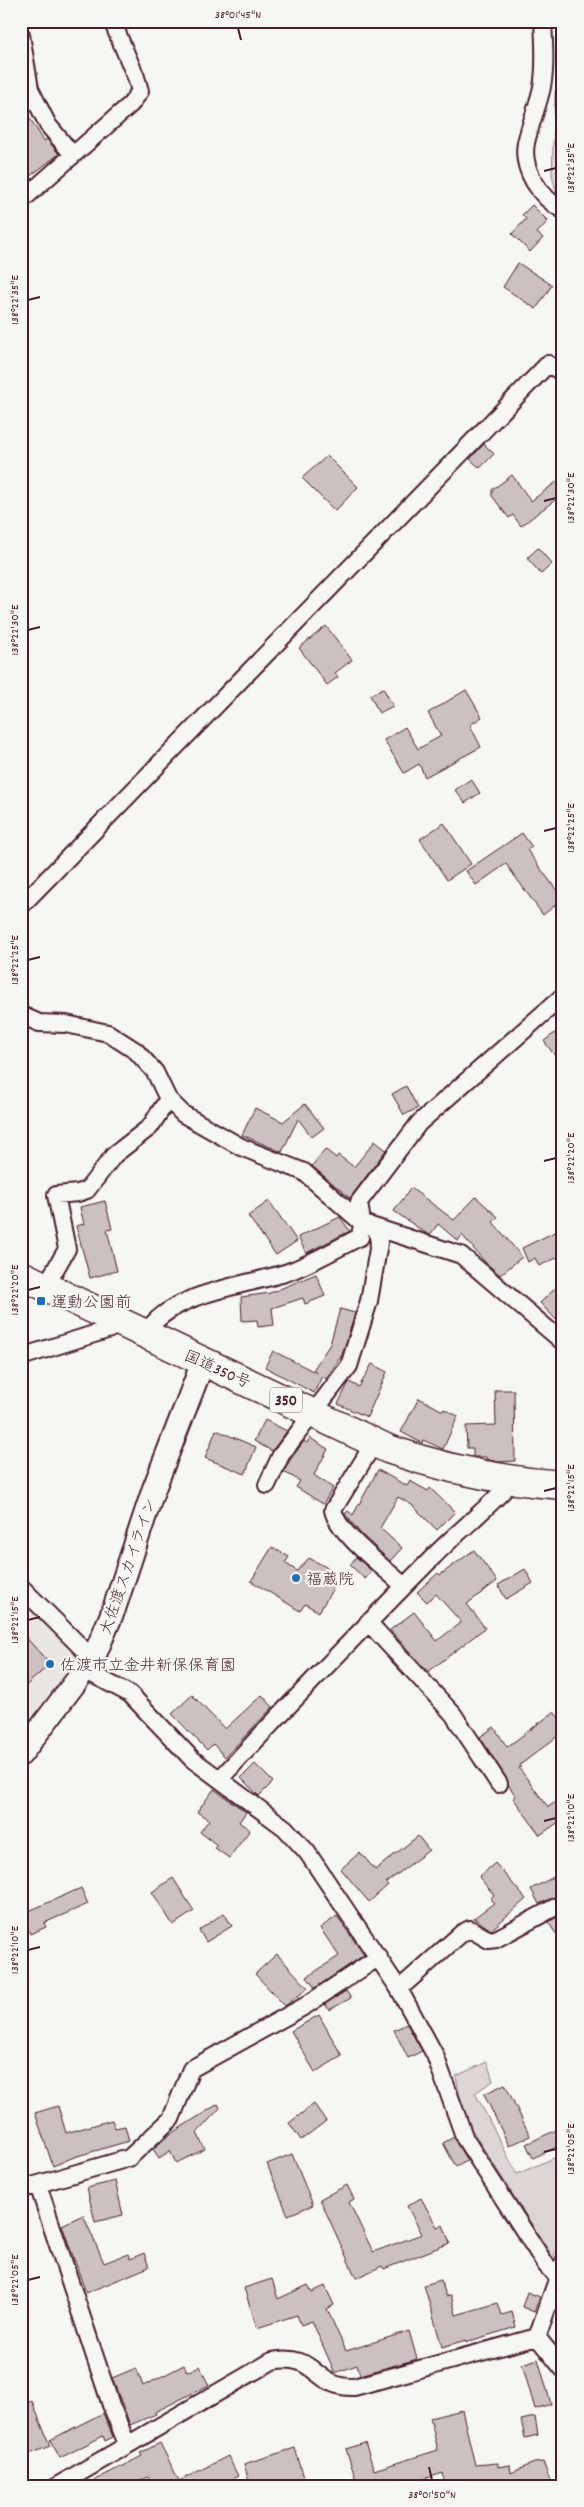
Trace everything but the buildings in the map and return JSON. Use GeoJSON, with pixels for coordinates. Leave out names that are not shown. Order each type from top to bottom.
{"type":"FeatureCollection","features":[{"type":"Feature","properties":{"kind":"highway","name":"国道350号"},"geometry":{"type":"LineString","coordinates":[[33,1281],[374,1443],[426,1462],[512,1481],[563,1485]]}},
{"type":"Feature","properties":{"kind":"street"},"geometry":{"type":"LineString","coordinates":[[21,201],[132,104],[140,90],[112,21]]}},
{"type":"Feature","properties":{"kind":"street"},"geometry":{"type":"LineString","coordinates":[[543,21],[542,86],[526,145],[528,170],[538,188],[553,205],[563,210]]}},
{"type":"Feature","properties":{"kind":"street"},"geometry":{"type":"LineString","coordinates":[[21,34],[30,89],[48,125],[73,155]]}},
{"type":"Feature","properties":{"kind":"street"},"geometry":{"type":"LineString","coordinates":[[21,906],[541,370],[548,364],[563,373]]}},
{"type":"Feature","properties":{"kind":"street"},"geometry":{"type":"LineString","coordinates":[[267,1485],[281,1455],[349,1366],[369,1301],[379,1243],[369,1227],[359,1202],[419,1123],[563,996]]}},
{"type":"Feature","properties":{"kind":"street"},"geometry":{"type":"LineString","coordinates":[[21,1016],[39,1023],[66,1024],[108,1033],[136,1051],[155,1072],[168,1099],[183,1114],[241,1147],[304,1172],[369,1227],[435,1245],[461,1255],[563,1342]]}},
{"type":"Feature","properties":{"kind":"street"},"geometry":{"type":"LineString","coordinates":[[33,1281],[67,1249],[56,1195],[78,1193],[87,1190],[114,1155],[150,1127],[168,1099]]}},
{"type":"Feature","properties":{"kind":"street"},"geometry":{"type":"LineString","coordinates":[[144,1334],[152,1322],[170,1309],[191,1299],[290,1271],[360,1237],[369,1227]]}},
{"type":"Feature","properties":{"kind":"street"},"geometry":{"type":"LineString","coordinates":[[21,1357],[110,1329],[117,1321]]}},
{"type":"Feature","properties":{"kind":"street","name":"大佐渡スカイライン"},"geometry":{"type":"LineString","coordinates":[[21,1754],[90,1665],[114,1609],[153,1491],[203,1362]]}},
{"type":"Feature","properties":{"kind":"street"},"geometry":{"type":"LineString","coordinates":[[374,1443],[333,1510],[342,1529],[404,1586]]}},
{"type":"Feature","properties":{"kind":"street"},"geometry":{"type":"LineString","coordinates":[[220,1780],[368,1622],[456,1532],[501,1494],[512,1481]]}},
{"type":"Feature","properties":{"kind":"street"},"geometry":{"type":"LineString","coordinates":[[21,1587],[90,1665],[130,1694],[192,1759],[286,1828],[307,1852],[379,1957],[435,2055],[465,2139],[546,2265],[560,2270],[537,2337]]}},
{"type":"Feature","properties":{"kind":"street"},"geometry":{"type":"LineString","coordinates":[[368,1622],[453,1714],[499,1784]]}},
{"type":"Feature","properties":{"kind":"street"},"geometry":{"type":"LineString","coordinates":[[399,1990],[462,1933],[470,1930],[489,1940],[496,1939],[563,1903]]}},
{"type":"Feature","properties":{"kind":"street"},"geometry":{"type":"LineString","coordinates":[[21,2189],[129,2158],[171,2119],[191,2069],[306,2006],[379,1957]]}},
{"type":"Feature","properties":{"kind":"street"},"geometry":{"type":"LineString","coordinates":[[38,2185],[111,2405],[127,2444]]}},
{"type":"Feature","properties":{"kind":"street"},"geometry":{"type":"LineString","coordinates":[[57,2486],[272,2361],[289,2358],[300,2360],[326,2382],[340,2387],[354,2387],[537,2337]]}},
{"type":"Feature","properties":{"kind":"street"},"geometry":{"type":"LineString","coordinates":[[537,2337],[563,2369]]}},
{"type":"Feature","properties":{"kind":"shaded area"},"geometry":{"type":"Polygon","coordinates":[[[563,82],[563,201],[558,199],[552,175],[555,91],[563,82]]]}},
{"type":"Feature","properties":{"kind":"shaded area","name":"佐渡市立金井新保保育園"},"geometry":{"type":"Polygon","coordinates":[[[21,1595],[84,1656],[21,1738],[21,1595]]]}},
{"type":"Feature","properties":{"kind":"shaded area"},"geometry":{"type":"Polygon","coordinates":[[[487,2062],[493,2081],[475,2093],[517,2174],[563,2154],[563,2235],[553,2258],[463,2116],[456,2076],[487,2062]]]}},
{"type":"Feature","properties":{"kind":"place","name":"運動公園前"},"geometry":{"type":"Point","coordinates":[41,1301]}},
{"type":"Feature","properties":{"kind":"place","name":"福蔵院"},"geometry":{"type":"Point","coordinates":[296,1578]}},
{"type":"Feature","properties":{"kind":"place","name":"佐渡市立金井新保保育園"},"geometry":{"type":"Point","coordinates":[50,1664]}}]}
